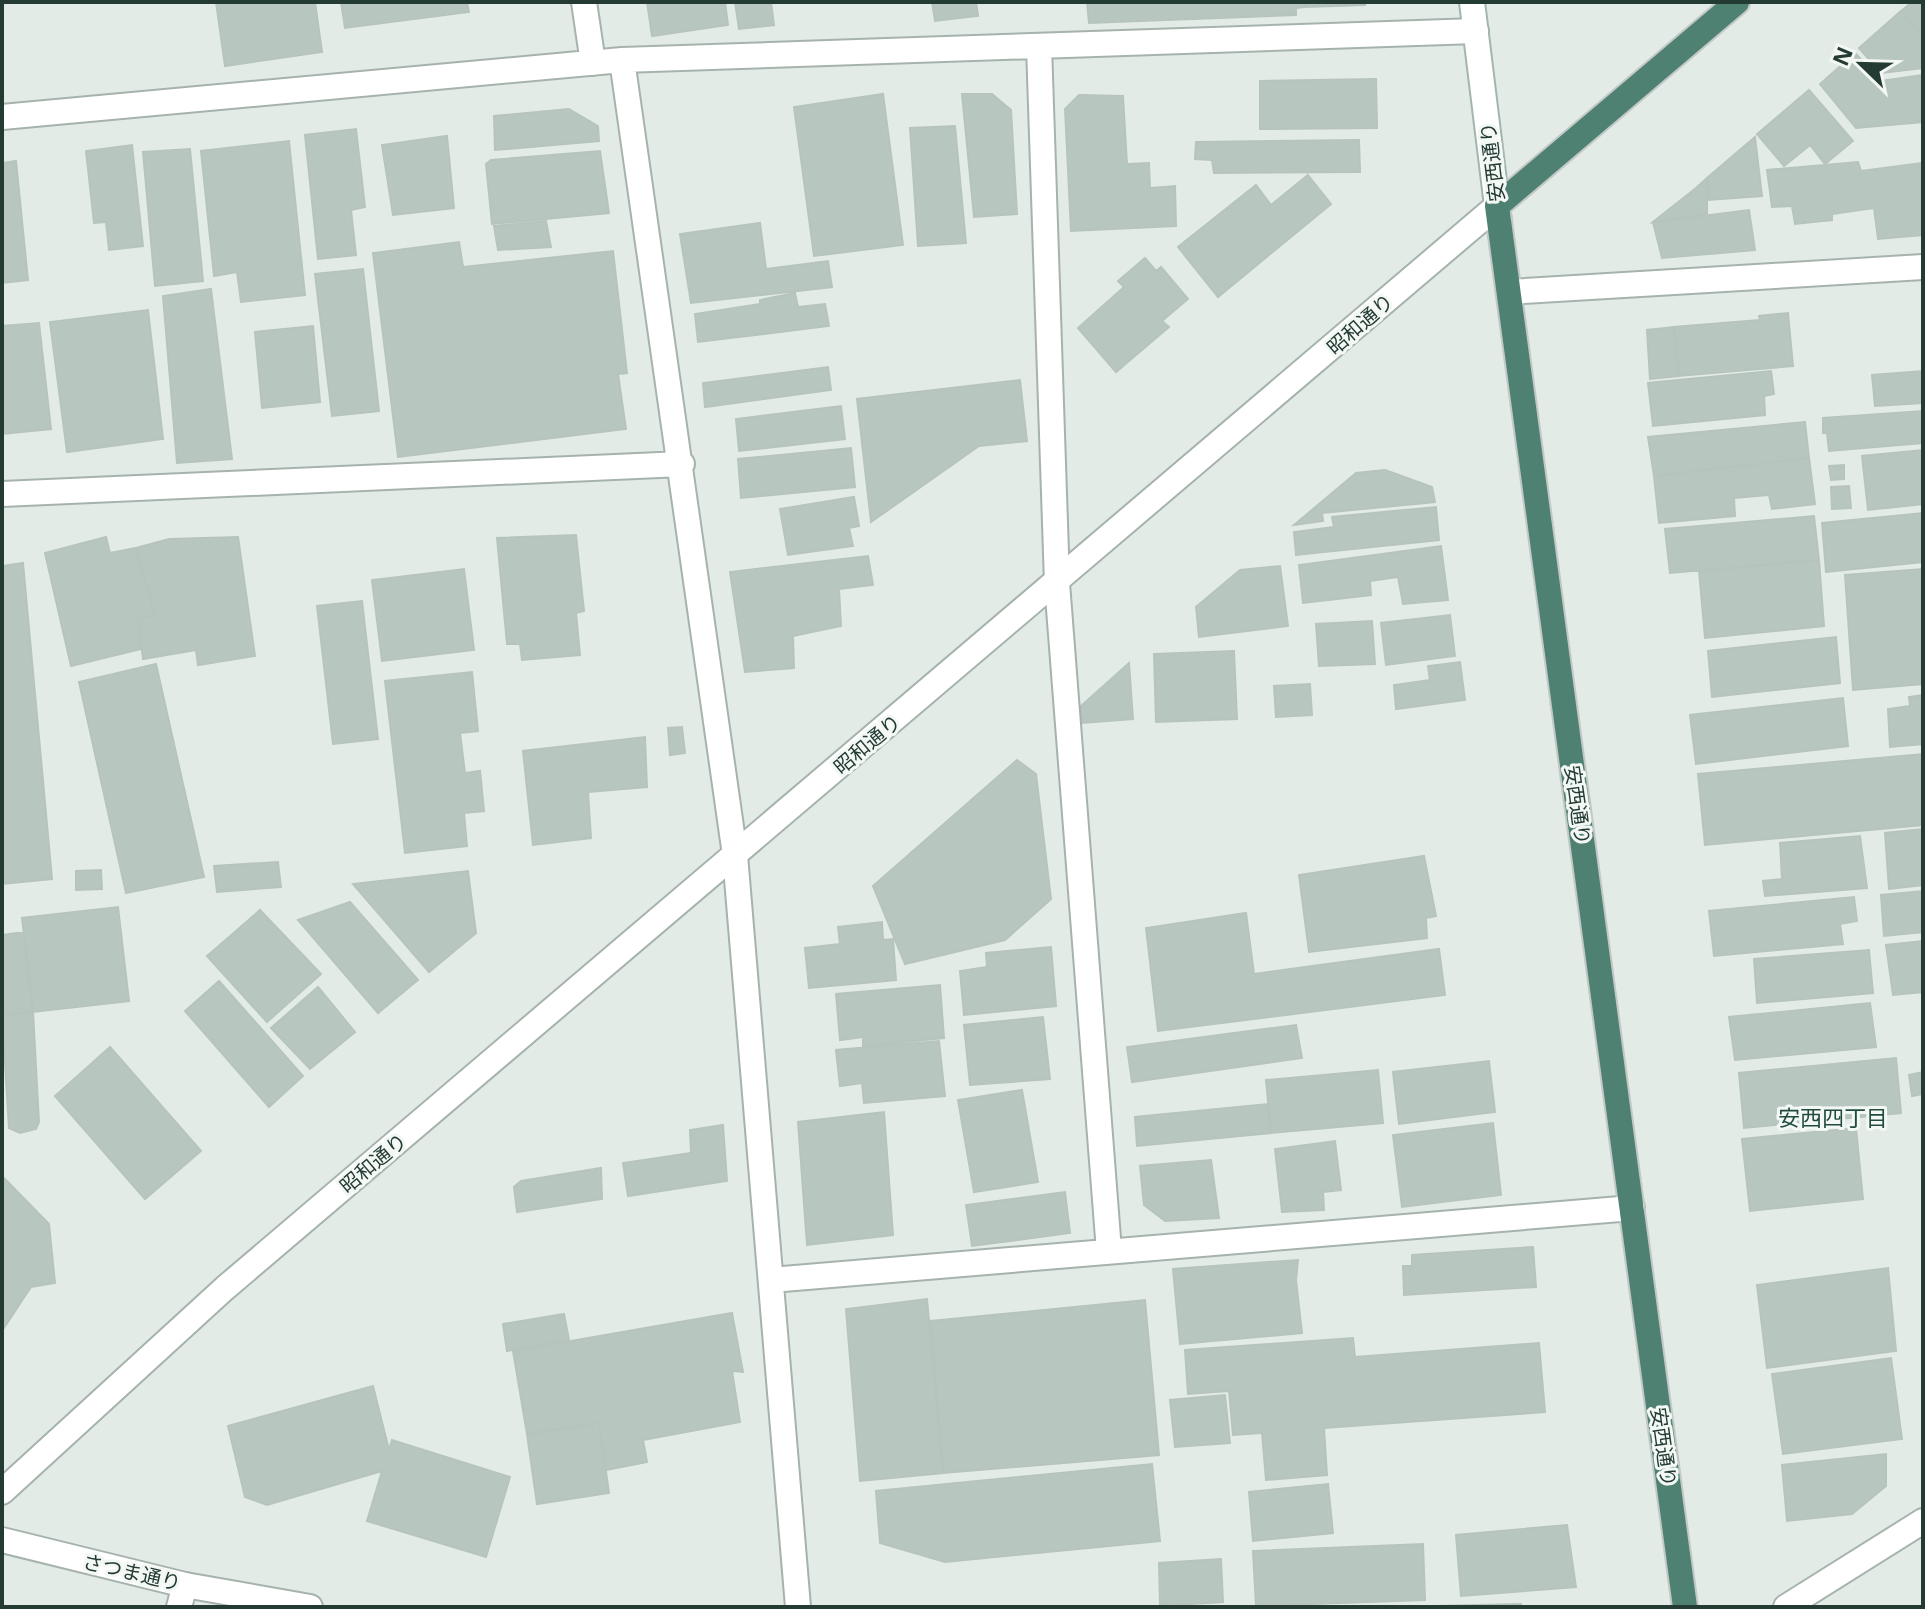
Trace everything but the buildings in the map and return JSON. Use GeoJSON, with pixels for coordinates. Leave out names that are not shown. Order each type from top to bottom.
{"type":"FeatureCollection","features":[{"type":"Feature","properties":{"kind":"highway","name":"昭和通り"},"geometry":{"type":"LineString","coordinates":[[1497,206],[1737,2]]}},
{"type":"Feature","properties":{"kind":"street"},"geometry":{"type":"LineString","coordinates":[[584,2],[593,63]]}},
{"type":"Feature","properties":{"kind":"street","name":"安西通り"},"geometry":{"type":"LineString","coordinates":[[1472,2],[1685,1607]]}},
{"type":"Feature","properties":{"kind":"street"},"geometry":{"type":"LineString","coordinates":[[2,117],[622,60],[1476,31]]}},
{"type":"Feature","properties":{"kind":"street"},"geometry":{"type":"LineString","coordinates":[[1039,46],[1057,583],[1109,1251]]}},
{"type":"Feature","properties":{"kind":"street"},"geometry":{"type":"LineString","coordinates":[[622,60],[682,464],[735,855],[798,1607]]}},
{"type":"Feature","properties":{"kind":"street","name":"昭和通り"},"geometry":{"type":"LineString","coordinates":[[2,1492],[225,1288],[1497,206]]}},
{"type":"Feature","properties":{"kind":"street"},"geometry":{"type":"LineString","coordinates":[[1509,292],[1923,267]]}},
{"type":"Feature","properties":{"kind":"street"},"geometry":{"type":"LineString","coordinates":[[2,494],[682,464]]}},
{"type":"Feature","properties":{"kind":"street"},"geometry":{"type":"LineString","coordinates":[[771,1280],[1632,1208]]}},
{"type":"Feature","properties":{"kind":"street"},"geometry":{"type":"LineString","coordinates":[[1786,1607],[1923,1521]]}},
{"type":"Feature","properties":{"kind":"street","name":"さつま通り"},"geometry":{"type":"LineString","coordinates":[[2,1540],[182,1596],[310,1607]]}},
{"type":"Feature","properties":{"kind":"district","name":"安西四丁目"},"geometry":{"type":"Point","coordinates":[1833,1117]}}]}
